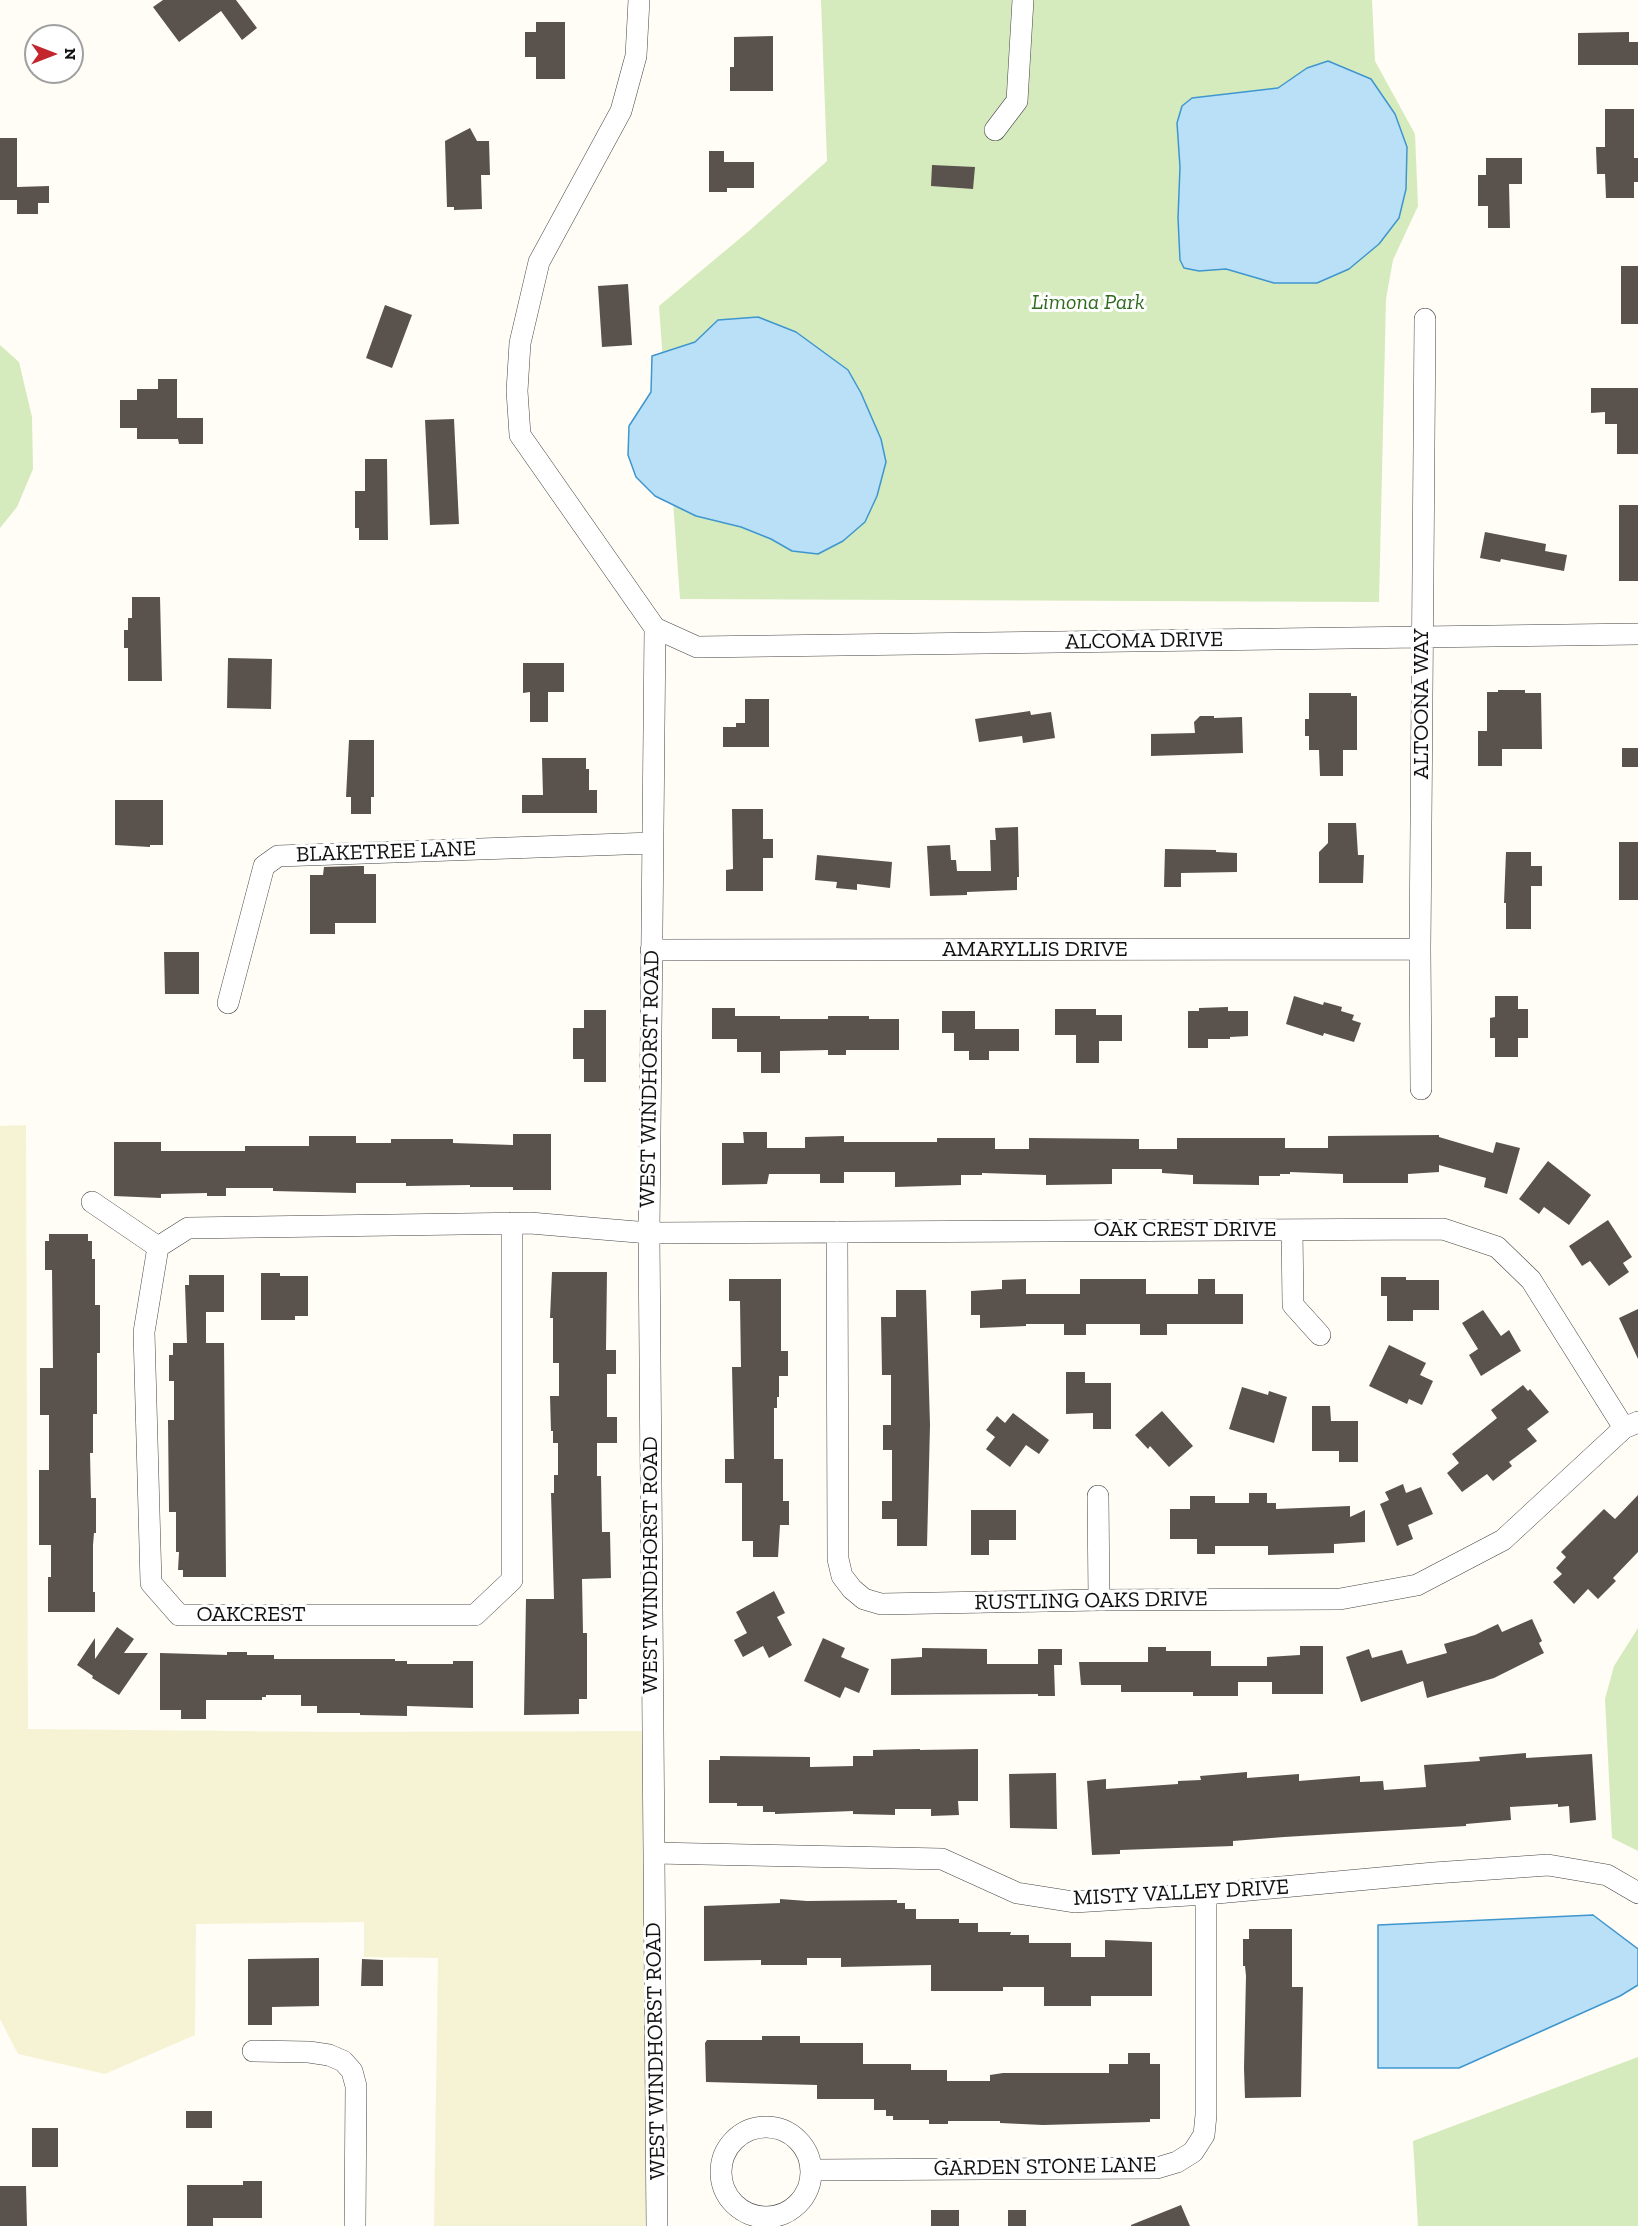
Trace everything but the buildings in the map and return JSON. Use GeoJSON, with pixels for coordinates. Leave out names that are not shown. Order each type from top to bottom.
{"type":"FeatureCollection","features":[{"type":"Feature","properties":{"kind":"street"},"geometry":{"type":"LineString","coordinates":[[639,0],[636,56],[621,111],[538,262],[520,343],[517,391],[520,435],[655,628]]}},
{"type":"Feature","properties":{"kind":"street"},"geometry":{"type":"LineString","coordinates":[[994,130],[1017,101],[1023,0]]}},
{"type":"Feature","properties":{"kind":"street","name":"ALTOONA WAY"},"geometry":{"type":"LineString","coordinates":[[1421,1089],[1425,319]]}},
{"type":"Feature","properties":{"kind":"street","name":"ALCOMA DRIVE"},"geometry":{"type":"LineString","coordinates":[[655,628],[698,647],[1638,634]]}},
{"type":"Feature","properties":{"kind":"street","name":"WEST WINDHORST ROAD"},"geometry":{"type":"LineString","coordinates":[[655,628],[649,1233],[657,2226]]}},
{"type":"Feature","properties":{"kind":"street","name":"BLAKETREE LANE"},"geometry":{"type":"LineString","coordinates":[[228,1003],[264,866],[278,856],[653,843]]}},
{"type":"Feature","properties":{"kind":"street","name":"AMARYLLIS DRIVE"},"geometry":{"type":"LineString","coordinates":[[651,950],[1420,949]]}},
{"type":"Feature","properties":{"kind":"street"},"geometry":{"type":"LineString","coordinates":[[92,1202],[158,1247],[188,1227],[512,1223],[649,1233]]}},
{"type":"Feature","properties":{"kind":"street","name":"OAKCREST"},"geometry":{"type":"LineString","coordinates":[[158,1247],[144,1332],[151,1583],[179,1615],[475,1615],[512,1580],[512,1223]]}},
{"type":"Feature","properties":{"kind":"street","name":"OAK CREST DRIVE"},"geometry":{"type":"LineString","coordinates":[[649,1233],[1443,1229],[1497,1247],[1531,1280],[1631,1425]]}},
{"type":"Feature","properties":{"kind":"street"},"geometry":{"type":"LineString","coordinates":[[1292,1230],[1293,1305],[1320,1335]]}},
{"type":"Feature","properties":{"kind":"street","name":"RUSTLING OAKS DRIVE"},"geometry":{"type":"LineString","coordinates":[[837,1232],[838,1558],[842,1576],[852,1589],[864,1599],[881,1604],[1340,1599],[1417,1586],[1503,1540],[1631,1425]]}},
{"type":"Feature","properties":{"kind":"street"},"geometry":{"type":"LineString","coordinates":[[1098,1496],[1099,1600]]}},
{"type":"Feature","properties":{"kind":"street","name":"MISTY VALLEY DRIVE"},"geometry":{"type":"LineString","coordinates":[[654,1853],[942,1859],[1017,1893],[1074,1902],[1206,1894],[1548,1865],[1607,1875],[1638,1893]]}},
{"type":"Feature","properties":{"kind":"street","name":"GARDEN STONE LANE"},"geometry":{"type":"LineString","coordinates":[[812,2170],[1157,2168],[1177,2162],[1193,2152],[1204,2135],[1206,2115],[1206,1894]]}},
{"type":"Feature","properties":{"kind":"street"},"geometry":{"type":"LineString","coordinates":[[253,2051],[309,2052],[329,2055],[343,2061],[352,2071],[356,2086],[355,2226]]}},
{"type":"Feature","properties":{"kind":"street"},"geometry":{"type":"LineString","coordinates":[[764,2126],[778,2127],[791,2133],[802,2143],[809,2156],[812,2170],[809,2186],[802,2200],[791,2210],[776,2216],[761,2217],[746,2213],[733,2204],[724,2191],[720,2175],[722,2160],[728,2147],[737,2136],[750,2129],[764,2126]]}},
{"type":"Feature","properties":{"kind":"shaded area"},"geometry":{"type":"Polygon","coordinates":[[[26,1125],[28,1729],[337,1732],[646,1731],[646,2226],[434,2226],[438,1958],[364,1957],[364,1922],[196,1924],[195,2035],[105,2074],[18,2054],[0,2019],[0,1126],[26,1125]]]}},
{"type":"Feature","properties":{"kind":"green space","name":"Limona Park"},"geometry":{"type":"Polygon","coordinates":[[[821,0],[1372,0],[1375,61],[1415,134],[1418,206],[1393,260],[1386,299],[1379,602],[680,599],[659,306],[750,230],[827,161],[821,0]]]}},
{"type":"Feature","properties":{"kind":"green space"},"geometry":{"type":"Polygon","coordinates":[[[0,345],[19,362],[32,417],[33,469],[17,507],[0,528],[0,345]]]}},
{"type":"Feature","properties":{"kind":"green space"},"geometry":{"type":"Polygon","coordinates":[[[1638,1628],[1638,1851],[1612,1838],[1605,1699],[1614,1666],[1638,1628]]]}},
{"type":"Feature","properties":{"kind":"green space"},"geometry":{"type":"Polygon","coordinates":[[[1638,2057],[1638,2226],[1418,2226],[1413,2141],[1638,2057]]]}},
{"type":"Feature","properties":{"kind":"water"},"geometry":{"type":"Polygon","coordinates":[[[1328,61],[1371,79],[1395,114],[1407,147],[1406,189],[1399,218],[1379,244],[1349,269],[1317,283],[1274,283],[1226,269],[1199,271],[1184,268],[1180,260],[1178,218],[1180,167],[1177,123],[1182,106],[1192,98],[1278,88],[1307,68],[1328,61]]]}},
{"type":"Feature","properties":{"kind":"water"},"geometry":{"type":"Polygon","coordinates":[[[758,317],[796,332],[848,370],[861,393],[881,439],[886,462],[877,496],[865,522],[843,541],[818,554],[792,551],[771,539],[741,527],[696,516],[655,496],[636,477],[628,455],[629,426],[651,392],[652,356],[695,342],[718,320],[758,317]]]}},
{"type":"Feature","properties":{"kind":"water"},"geometry":{"type":"Polygon","coordinates":[[[1593,1915],[1638,1949],[1638,1985],[1620,1996],[1459,2068],[1378,2068],[1378,1925],[1593,1915]]]}}]}
